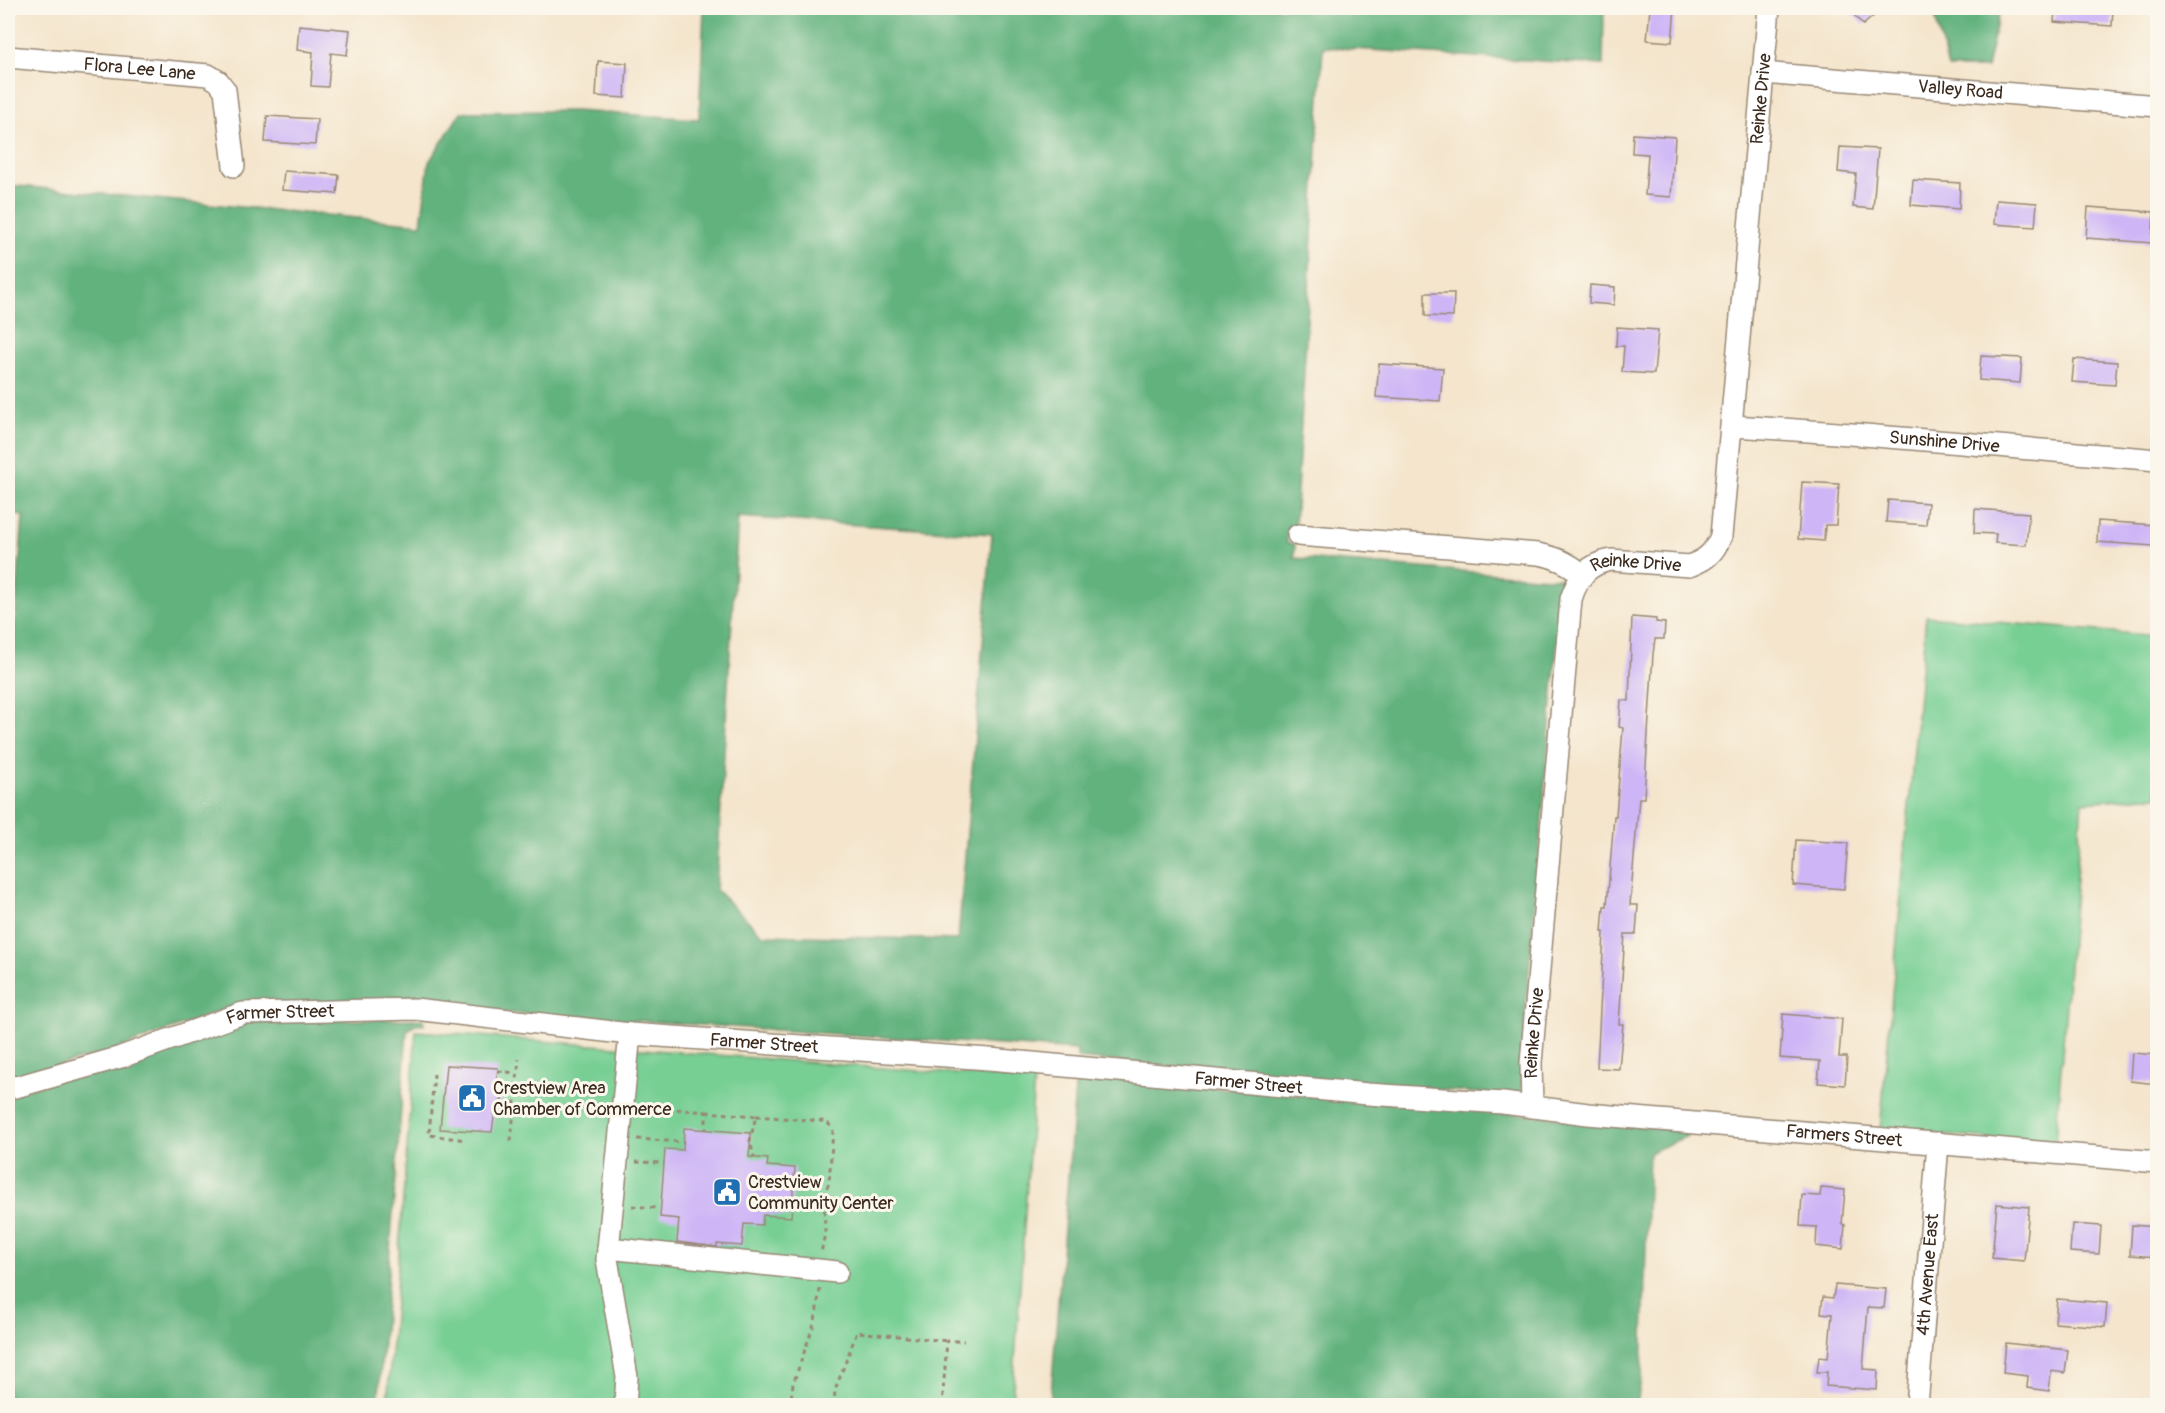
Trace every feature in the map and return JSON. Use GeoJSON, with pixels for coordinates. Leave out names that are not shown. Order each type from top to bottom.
{"type":"FeatureCollection","features":[{"type":"Feature","properties":{"kind":"street","name":"Reinke Drive"},"geometry":{"type":"LineString","coordinates":[[1532,1107],[1531,1064],[1571,599],[1576,583],[1582,574],[1599,562],[1611,560],[1689,566],[1701,562],[1714,552],[1720,536],[1769,8]]}},
{"type":"Feature","properties":{"kind":"street","name":"Flora Lee Lane"},"geometry":{"type":"LineString","coordinates":[[8,57],[208,75],[218,81],[225,90],[234,166]]}},
{"type":"Feature","properties":{"kind":"street","name":"Valley Road"},"geometry":{"type":"LineString","coordinates":[[1763,73],[2157,106]]}},
{"type":"Feature","properties":{"kind":"street","name":"Sunshine Drive"},"geometry":{"type":"LineString","coordinates":[[1732,426],[1838,432],[2157,460]]}},
{"type":"Feature","properties":{"kind":"street"},"geometry":{"type":"LineString","coordinates":[[1298,535],[1538,554],[1552,556],[1569,563],[1582,574]]}},
{"type":"Feature","properties":{"kind":"street","name":"Farmer Street"},"geometry":{"type":"LineString","coordinates":[[8,1086],[16,1087],[121,1057],[243,1013],[415,1009],[630,1034],[989,1059],[1532,1107]]}},
{"type":"Feature","properties":{"kind":"street"},"geometry":{"type":"LineString","coordinates":[[625,1406],[627,1377],[607,1259],[630,1034]]}},
{"type":"Feature","properties":{"kind":"street","name":"Farmers Street"},"geometry":{"type":"LineString","coordinates":[[1532,1107],[1588,1114],[2157,1162]]}},
{"type":"Feature","properties":{"kind":"street","name":"4th Avenue East"},"geometry":{"type":"LineString","coordinates":[[1917,1406],[1938,1143]]}},
{"type":"Feature","properties":{"kind":"street"},"geometry":{"type":"LineString","coordinates":[[608,1248],[837,1272]]}},
{"type":"Feature","properties":{"kind":"path"},"geometry":{"type":"LineString","coordinates":[[511,1141],[519,1059]]}},
{"type":"Feature","properties":{"kind":"path"},"geometry":{"type":"LineString","coordinates":[[498,1071],[517,1073]]}},
{"type":"Feature","properties":{"kind":"path"},"geometry":{"type":"LineString","coordinates":[[434,1074],[429,1135],[466,1140]]}},
{"type":"Feature","properties":{"kind":"path"},"geometry":{"type":"LineString","coordinates":[[498,1102],[514,1104]]}},
{"type":"Feature","properties":{"kind":"path"},"geometry":{"type":"LineString","coordinates":[[633,1110],[654,1107],[830,1124],[833,1131],[829,1182],[824,1197],[824,1239],[821,1255],[816,1260],[812,1260],[812,1279],[820,1289],[815,1321],[792,1384],[790,1406]]}},
{"type":"Feature","properties":{"kind":"path"},"geometry":{"type":"LineString","coordinates":[[706,1112],[706,1130]]}},
{"type":"Feature","properties":{"kind":"path"},"geometry":{"type":"LineString","coordinates":[[754,1157],[750,1141],[756,1116]]}},
{"type":"Feature","properties":{"kind":"path"},"geometry":{"type":"LineString","coordinates":[[631,1138],[683,1142]]}},
{"type":"Feature","properties":{"kind":"path"},"geometry":{"type":"LineString","coordinates":[[834,1406],[836,1390],[857,1332],[963,1341]]}},
{"type":"Feature","properties":{"kind":"path"},"geometry":{"type":"LineString","coordinates":[[942,1406],[947,1341]]}},
{"type":"Feature","properties":{"kind":"green space"},"geometry":{"type":"Polygon","coordinates":[[[704,8],[1604,8],[1603,65],[1323,47],[1295,526],[1288,526],[1287,543],[1295,544],[1294,558],[1568,578],[1561,598],[1521,1063],[1522,1097],[1077,1058],[1077,1050],[535,1014],[239,1004],[117,1049],[15,1078],[8,1077],[8,713],[23,516],[8,513],[8,185],[421,224],[429,162],[461,112],[575,111],[699,119],[704,8]],[[738,517],[716,890],[763,935],[958,940],[992,534],[738,517]]]}},
{"type":"Feature","properties":{"kind":"green space"},"geometry":{"type":"Polygon","coordinates":[[[1933,8],[2000,8],[1987,68],[1948,68],[1933,8]]]}},
{"type":"Feature","properties":{"kind":"green space"},"geometry":{"type":"Polygon","coordinates":[[[1926,616],[2157,636],[2157,796],[2082,802],[2055,1144],[1880,1130],[1926,616]]]}},
{"type":"Feature","properties":{"kind":"green space"},"geometry":{"type":"Polygon","coordinates":[[[424,1019],[424,1024],[416,1024],[407,1031],[378,1405],[8,1405],[8,1095],[245,1021],[424,1019]]]}},
{"type":"Feature","properties":{"kind":"green space"},"geometry":{"type":"Polygon","coordinates":[[[416,1031],[1034,1080],[1012,1405],[387,1406],[416,1031]]]}},
{"type":"Feature","properties":{"kind":"green space"},"geometry":{"type":"Polygon","coordinates":[[[1076,1076],[1502,1112],[1687,1131],[1687,1136],[1649,1153],[1642,1373],[1637,1405],[1050,1406],[1076,1076]]]}},
{"type":"Feature","properties":{"kind":"building"},"geometry":{"type":"Polygon","coordinates":[[[1650,8],[1675,8],[1672,42],[1647,40],[1650,8]]]}},
{"type":"Feature","properties":{"kind":"building"},"geometry":{"type":"Polygon","coordinates":[[[1848,8],[1883,8],[1863,25],[1848,8]]]}},
{"type":"Feature","properties":{"kind":"building"},"geometry":{"type":"Polygon","coordinates":[[[2055,8],[2113,8],[2112,26],[2054,22],[2055,8]]]}},
{"type":"Feature","properties":{"kind":"building"},"geometry":{"type":"Polygon","coordinates":[[[299,25],[350,30],[347,55],[331,53],[328,87],[311,86],[313,52],[297,50],[299,25]]]}},
{"type":"Feature","properties":{"kind":"building"},"geometry":{"type":"Polygon","coordinates":[[[598,61],[627,63],[625,98],[596,96],[598,61]]]}},
{"type":"Feature","properties":{"kind":"building"},"geometry":{"type":"Polygon","coordinates":[[[267,116],[317,119],[315,145],[265,142],[267,116]]]}},
{"type":"Feature","properties":{"kind":"building"},"geometry":{"type":"Polygon","coordinates":[[[1633,134],[1675,137],[1671,197],[1645,195],[1648,154],[1632,153],[1633,134]]]}},
{"type":"Feature","properties":{"kind":"building"},"geometry":{"type":"Polygon","coordinates":[[[1840,147],[1878,149],[1873,209],[1853,207],[1856,174],[1838,172],[1840,147]]]}},
{"type":"Feature","properties":{"kind":"building"},"geometry":{"type":"Polygon","coordinates":[[[284,171],[339,175],[337,194],[282,190],[284,171]]]}},
{"type":"Feature","properties":{"kind":"building"},"geometry":{"type":"Polygon","coordinates":[[[1913,180],[1960,183],[1959,209],[1911,205],[1913,180]]]}},
{"type":"Feature","properties":{"kind":"building"},"geometry":{"type":"Polygon","coordinates":[[[1996,200],[2037,203],[2035,227],[1994,224],[1996,200]]]}},
{"type":"Feature","properties":{"kind":"building"},"geometry":{"type":"Polygon","coordinates":[[[2088,207],[2154,212],[2152,243],[2086,238],[2088,207]]]}},
{"type":"Feature","properties":{"kind":"building"},"geometry":{"type":"Polygon","coordinates":[[[1590,285],[1615,287],[1614,305],[1589,303],[1590,285]]]}},
{"type":"Feature","properties":{"kind":"building"},"geometry":{"type":"Polygon","coordinates":[[[1425,293],[1454,293],[1453,317],[1425,316],[1425,293]]]}},
{"type":"Feature","properties":{"kind":"building"},"geometry":{"type":"Polygon","coordinates":[[[1617,327],[1658,330],[1654,374],[1622,372],[1624,346],[1616,346],[1617,327]]]}},
{"type":"Feature","properties":{"kind":"building"},"geometry":{"type":"Polygon","coordinates":[[[1981,356],[2022,358],[2020,383],[1979,380],[1981,356]]]}},
{"type":"Feature","properties":{"kind":"building"},"geometry":{"type":"Polygon","coordinates":[[[2074,359],[2117,362],[2115,385],[2072,382],[2074,359]]]}},
{"type":"Feature","properties":{"kind":"building"},"geometry":{"type":"Polygon","coordinates":[[[1379,364],[1443,368],[1440,401],[1376,397],[1379,364]]]}},
{"type":"Feature","properties":{"kind":"building"},"geometry":{"type":"Polygon","coordinates":[[[1802,482],[1839,484],[1836,525],[1825,525],[1824,541],[1798,539],[1802,482]]]}},
{"type":"Feature","properties":{"kind":"building"},"geometry":{"type":"Polygon","coordinates":[[[1888,500],[1928,503],[1926,525],[1886,522],[1888,500]]]}},
{"type":"Feature","properties":{"kind":"building"},"geometry":{"type":"Polygon","coordinates":[[[1975,509],[2029,513],[2026,545],[1995,543],[1996,534],[1974,533],[1975,509]]]}},
{"type":"Feature","properties":{"kind":"building"},"geometry":{"type":"Polygon","coordinates":[[[2098,521],[2155,525],[2153,546],[2097,542],[2098,521]]]}},
{"type":"Feature","properties":{"kind":"building"},"geometry":{"type":"Polygon","coordinates":[[[1632,617],[1656,619],[1656,622],[1665,623],[1664,639],[1655,639],[1653,654],[1644,798],[1639,798],[1630,905],[1638,905],[1636,934],[1625,934],[1619,1024],[1623,1024],[1619,1069],[1597,1068],[1604,906],[1607,906],[1614,816],[1616,816],[1623,728],[1619,727],[1621,700],[1629,701],[1632,617]]]}},
{"type":"Feature","properties":{"kind":"building"},"geometry":{"type":"Polygon","coordinates":[[[1796,840],[1848,843],[1844,889],[1793,885],[1796,840]]]}},
{"type":"Feature","properties":{"kind":"building"},"geometry":{"type":"Polygon","coordinates":[[[1783,1014],[1842,1019],[1839,1057],[1847,1057],[1845,1085],[1818,1083],[1820,1061],[1780,1058],[1783,1014]]]}},
{"type":"Feature","properties":{"kind":"building"},"geometry":{"type":"Polygon","coordinates":[[[2132,1053],[2157,1055],[2157,1084],[2130,1081],[2132,1053]]]}},
{"type":"Feature","properties":{"kind":"building","name":"Crestview Area Chamber of Commerce"},"geometry":{"type":"Polygon","coordinates":[[[446,1065],[498,1068],[496,1086],[503,1087],[501,1110],[495,1110],[492,1132],[440,1129],[446,1065]]]}},
{"type":"Feature","properties":{"kind":"building","name":"Crestview Community Center"},"geometry":{"type":"Polygon","coordinates":[[[684,1128],[751,1133],[749,1157],[768,1159],[767,1166],[795,1168],[791,1217],[763,1215],[762,1225],[744,1224],[742,1246],[717,1244],[717,1247],[677,1242],[679,1219],[660,1217],[665,1149],[683,1150],[684,1128]]]}},
{"type":"Feature","properties":{"kind":"building"},"geometry":{"type":"Polygon","coordinates":[[[1821,1188],[1845,1190],[1842,1224],[1845,1225],[1843,1249],[1816,1246],[1817,1227],[1800,1226],[1802,1195],[1820,1196],[1821,1188]]]}},
{"type":"Feature","properties":{"kind":"building"},"geometry":{"type":"Polygon","coordinates":[[[1997,1204],[2029,1207],[2024,1261],[1992,1258],[1997,1204]]]}},
{"type":"Feature","properties":{"kind":"building"},"geometry":{"type":"Polygon","coordinates":[[[2072,1224],[2101,1226],[2099,1254],[2070,1252],[2072,1224]]]}},
{"type":"Feature","properties":{"kind":"building"},"geometry":{"type":"Polygon","coordinates":[[[2132,1225],[2157,1227],[2157,1257],[2130,1255],[2132,1225]]]}},
{"type":"Feature","properties":{"kind":"building"},"geometry":{"type":"Polygon","coordinates":[[[1835,1285],[1886,1289],[1884,1308],[1868,1307],[1863,1369],[1878,1370],[1877,1390],[1826,1386],[1827,1372],[1817,1372],[1819,1357],[1828,1358],[1832,1314],[1821,1313],[1823,1297],[1833,1298],[1835,1285]]]}},
{"type":"Feature","properties":{"kind":"building"},"geometry":{"type":"Polygon","coordinates":[[[2057,1299],[2107,1303],[2105,1327],[2055,1323],[2057,1299]]]}},
{"type":"Feature","properties":{"kind":"building"},"geometry":{"type":"Polygon","coordinates":[[[2006,1343],[2068,1350],[2065,1373],[2051,1371],[2049,1391],[2027,1388],[2028,1376],[2003,1373],[2006,1343]]]}},
{"type":"Feature","properties":{"kind":"place","name":"Crestview Area Chamber of Commerce"},"geometry":{"type":"Point","coordinates":[472,1098]}},
{"type":"Feature","properties":{"kind":"place","name":"Crestview Community Center"},"geometry":{"type":"Point","coordinates":[727,1192]}}]}
